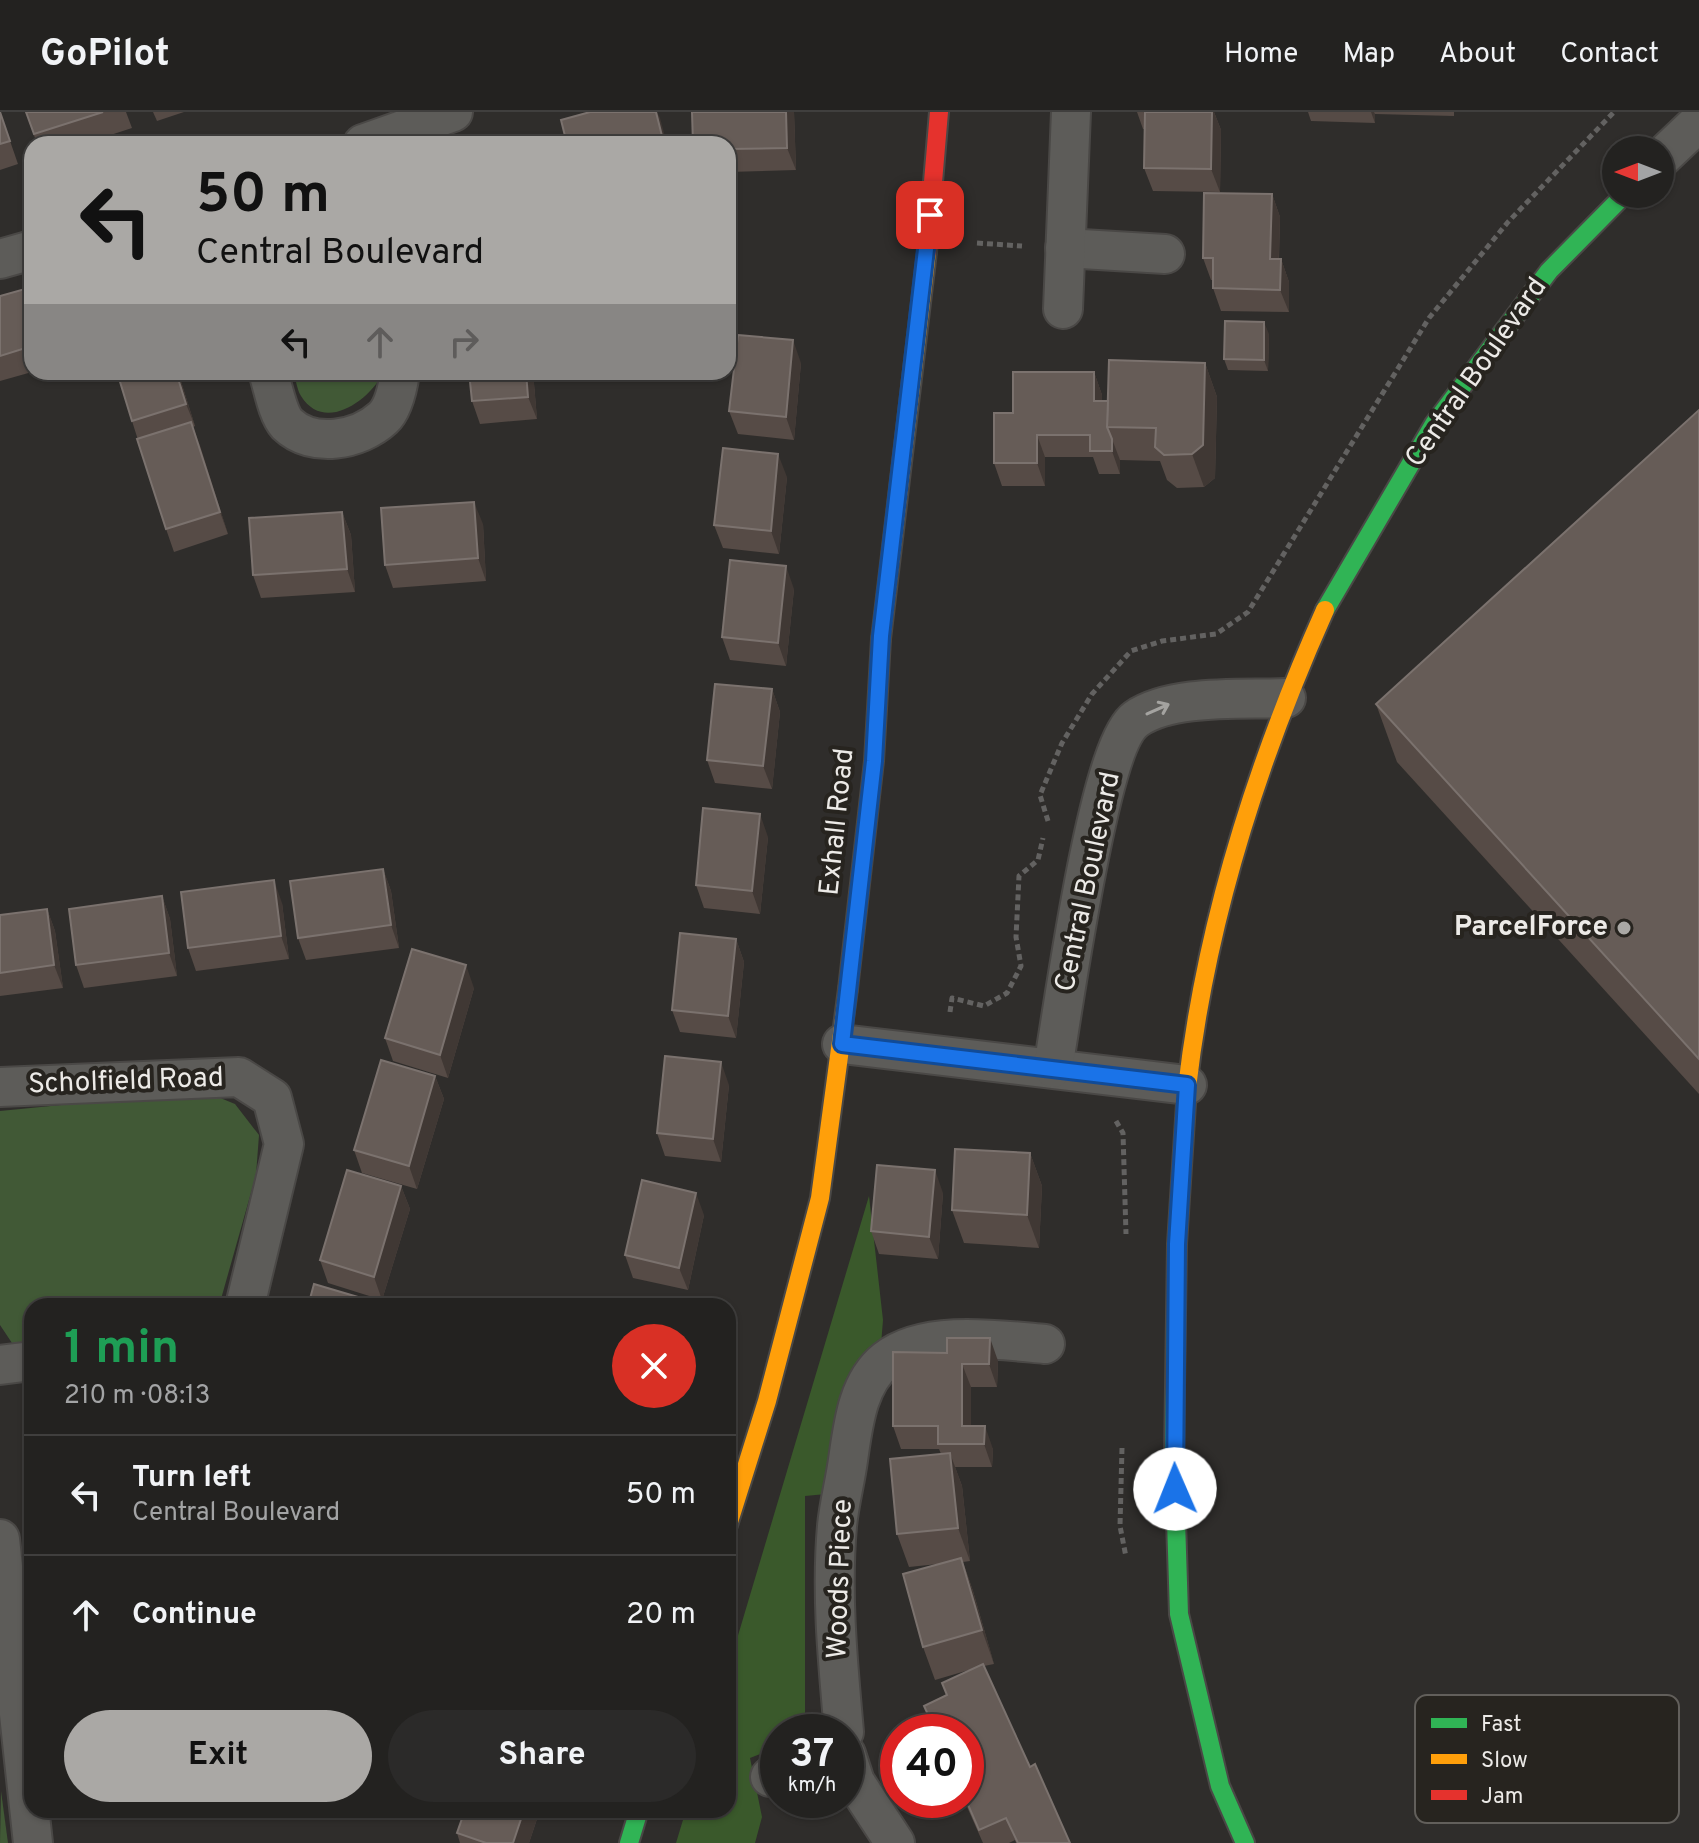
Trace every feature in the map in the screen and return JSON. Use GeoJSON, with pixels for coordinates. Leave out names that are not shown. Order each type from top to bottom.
{"type":"FeatureCollection","features":[{"type":"Feature","properties":{"kind":"street"},"geometry":{"type":"LineString","coordinates":[[393,136],[453,112]]}},
{"type":"Feature","properties":{"kind":"street","name":"Exhall Road"},"geometry":{"type":"LineString","coordinates":[[736,1500],[767,1401],[820,1198],[842,1044],[874,761],[881,636],[928,241],[939,112]]}},
{"type":"Feature","properties":{"kind":"street"},"geometry":{"type":"LineString","coordinates":[[1063,309],[1071,112]]}},
{"type":"Feature","properties":{"kind":"street"},"geometry":{"type":"LineString","coordinates":[[1674,146],[1699,122]]}},
{"type":"Feature","properties":{"kind":"street","name":"Central Boulevard"},"geometry":{"type":"LineString","coordinates":[[1245,1843],[1220,1786],[1179,1614],[1174,1458],[1177,1244],[1187,1085],[1206,971],[1233,852],[1286,698],[1329,602],[1434,424],[1549,271],[1611,208]]}},
{"type":"Feature","properties":{"kind":"street"},"geometry":{"type":"LineString","coordinates":[[1065,248],[1165,254]]}},
{"type":"Feature","properties":{"kind":"street"},"geometry":{"type":"LineString","coordinates":[[0,259],[24,252]]}},
{"type":"Feature","properties":{"kind":"street"},"geometry":{"type":"LineString","coordinates":[[271,380],[285,422],[305,436],[324,440],[353,436],[385,417],[399,380]]}},
{"type":"Feature","properties":{"kind":"street","name":"Central Boulevard"},"geometry":{"type":"LineString","coordinates":[[1053,1068],[1089,851],[1118,748],[1134,720],[1169,704],[1286,698]]}},
{"type":"Feature","properties":{"kind":"street"},"geometry":{"type":"LineString","coordinates":[[842,1044],[1187,1085]]}},
{"type":"Feature","properties":{"kind":"street","name":"Scholfield Road"},"geometry":{"type":"LineString","coordinates":[[0,1087],[239,1077],[272,1098],[284,1144],[247,1298]]}},
{"type":"Feature","properties":{"kind":"street","name":"Woods Piece"},"geometry":{"type":"LineString","coordinates":[[842,1714],[835,1640],[837,1525],[855,1419],[865,1387],[886,1359],[932,1341],[965,1338],[1045,1344]]}},
{"type":"Feature","properties":{"kind":"street"},"geometry":{"type":"LineString","coordinates":[[0,1365],[24,1362]]}},
{"type":"Feature","properties":{"kind":"street"},"geometry":{"type":"LineString","coordinates":[[0,1539],[24,1760]]}},
{"type":"Feature","properties":{"kind":"street"},"geometry":{"type":"LineString","coordinates":[[864,1796],[895,1843]]}},
{"type":"Feature","properties":{"kind":"street"},"geometry":{"type":"LineString","coordinates":[[30,1818],[33,1843]]}},
{"type":"Feature","properties":{"kind":"street"},"geometry":{"type":"LineString","coordinates":[[629,1843],[637,1818]]}},
{"type":"Feature","properties":{"kind":"path"},"geometry":{"type":"LineString","coordinates":[[928,241],[1065,248]]}},
{"type":"Feature","properties":{"kind":"green space"},"geometry":{"type":"Polygon","coordinates":[[[296,380],[378,380],[356,403],[333,412],[321,412],[311,407],[300,394],[296,380]]]}},
{"type":"Feature","properties":{"kind":"green space"},"geometry":{"type":"Polygon","coordinates":[[[213,1095],[235,1104],[259,1135],[256,1175],[221,1298],[24,1298],[24,1342],[12,1343],[0,1325],[0,1111],[132,1098],[213,1095]]]}},
{"type":"Feature","properties":{"kind":"green space"},"geometry":{"type":"Polygon","coordinates":[[[869,1196],[883,1320],[881,1345],[826,1494],[805,1496],[805,1714],[760,1714],[760,1754],[750,1758],[762,1818],[755,1843],[676,1843],[684,1818],[736,1818],[736,1642],[869,1196]]]}},
{"type":"Feature","properties":{"kind":"green space"},"geometry":{"type":"Polygon","coordinates":[[[1,1791],[8,1843],[0,1843],[1,1791]]]}},
{"type":"Feature","properties":{"kind":"building"},"geometry":{"type":"Polygon","coordinates":[[[0,112],[10,141],[0,144],[0,112]]]}},
{"type":"Feature","properties":{"kind":"building"},"geometry":{"type":"Polygon","coordinates":[[[26,112],[103,112],[34,134],[26,112]]]}},
{"type":"Feature","properties":{"kind":"building"},"geometry":{"type":"Polygon","coordinates":[[[590,112],[656,112],[662,136],[565,136],[561,120],[590,112]]]}},
{"type":"Feature","properties":{"kind":"building"},"geometry":{"type":"Polygon","coordinates":[[[692,112],[786,112],[787,148],[736,149],[736,136],[693,136],[692,112]]]}},
{"type":"Feature","properties":{"kind":"building"},"geometry":{"type":"Polygon","coordinates":[[[1145,112],[1212,112],[1211,169],[1144,168],[1145,112]]]}},
{"type":"Feature","properties":{"kind":"building"},"geometry":{"type":"Polygon","coordinates":[[[1204,193],[1272,194],[1270,259],[1281,259],[1280,290],[1213,288],[1213,258],[1203,258],[1204,193]]]}},
{"type":"Feature","properties":{"kind":"building"},"geometry":{"type":"Polygon","coordinates":[[[24,289],[24,348],[0,356],[0,296],[24,289]]]}},
{"type":"Feature","properties":{"kind":"building"},"geometry":{"type":"Polygon","coordinates":[[[1225,321],[1264,322],[1264,360],[1224,359],[1225,321]]]}},
{"type":"Feature","properties":{"kind":"building"},"geometry":{"type":"Polygon","coordinates":[[[738,335],[793,340],[786,417],[729,411],[733,380],[736,380],[738,335]]]}},
{"type":"Feature","properties":{"kind":"building"},"geometry":{"type":"Polygon","coordinates":[[[1109,360],[1205,363],[1203,445],[1192,454],[1164,455],[1155,447],[1156,428],[1107,427],[1109,360]]]}},
{"type":"Feature","properties":{"kind":"building"},"geometry":{"type":"Polygon","coordinates":[[[1013,372],[1094,372],[1094,401],[1108,401],[1107,427],[1112,439],[1112,451],[1090,451],[1090,435],[1037,435],[1037,463],[994,463],[994,413],[1013,413],[1013,372]]]}},
{"type":"Feature","properties":{"kind":"building"},"geometry":{"type":"Polygon","coordinates":[[[119,380],[178,380],[186,404],[132,421],[119,380]]]}},
{"type":"Feature","properties":{"kind":"building"},"geometry":{"type":"Polygon","coordinates":[[[470,380],[527,380],[528,397],[472,401],[470,380]]]}},
{"type":"Feature","properties":{"kind":"building","name":"ParcelForce"},"geometry":{"type":"Polygon","coordinates":[[[1699,410],[1699,1059],[1376,704],[1699,410]]]}},
{"type":"Feature","properties":{"kind":"building"},"geometry":{"type":"Polygon","coordinates":[[[191,422],[220,512],[166,529],[137,439],[191,422]]]}},
{"type":"Feature","properties":{"kind":"building"},"geometry":{"type":"Polygon","coordinates":[[[723,448],[778,454],[771,531],[714,525],[723,448]]]}},
{"type":"Feature","properties":{"kind":"building"},"geometry":{"type":"Polygon","coordinates":[[[474,502],[478,558],[385,565],[381,508],[474,502]]]}},
{"type":"Feature","properties":{"kind":"building"},"geometry":{"type":"Polygon","coordinates":[[[342,512],[347,569],[253,575],[249,518],[342,512]]]}},
{"type":"Feature","properties":{"kind":"building"},"geometry":{"type":"Polygon","coordinates":[[[730,560],[786,566],[778,643],[722,637],[730,560]]]}},
{"type":"Feature","properties":{"kind":"building"},"geometry":{"type":"Polygon","coordinates":[[[715,684],[772,689],[763,766],[707,760],[715,684]]]}},
{"type":"Feature","properties":{"kind":"building"},"geometry":{"type":"Polygon","coordinates":[[[703,808],[760,814],[752,891],[696,885],[703,808]]]}},
{"type":"Feature","properties":{"kind":"building"},"geometry":{"type":"Polygon","coordinates":[[[383,869],[391,925],[298,938],[290,881],[383,869]]]}},
{"type":"Feature","properties":{"kind":"building"},"geometry":{"type":"Polygon","coordinates":[[[274,880],[281,936],[188,948],[181,892],[274,880]]]}},
{"type":"Feature","properties":{"kind":"building"},"geometry":{"type":"Polygon","coordinates":[[[162,896],[169,953],[76,965],[69,909],[162,896]]]}},
{"type":"Feature","properties":{"kind":"building"},"geometry":{"type":"Polygon","coordinates":[[[47,909],[54,965],[0,973],[0,915],[47,909]]]}},
{"type":"Feature","properties":{"kind":"building"},"geometry":{"type":"Polygon","coordinates":[[[680,933],[736,939],[728,1016],[672,1010],[680,933]]]}},
{"type":"Feature","properties":{"kind":"building"},"geometry":{"type":"Polygon","coordinates":[[[412,949],[466,965],[440,1055],[385,1038],[412,949]]]}},
{"type":"Feature","properties":{"kind":"building"},"geometry":{"type":"Polygon","coordinates":[[[665,1056],[721,1062],[713,1139],[657,1133],[665,1056]]]}},
{"type":"Feature","properties":{"kind":"building"},"geometry":{"type":"Polygon","coordinates":[[[381,1060],[435,1076],[409,1166],[354,1150],[381,1060]]]}},
{"type":"Feature","properties":{"kind":"building"},"geometry":{"type":"Polygon","coordinates":[[[955,1149],[1030,1153],[1027,1215],[952,1210],[955,1149]]]}},
{"type":"Feature","properties":{"kind":"building"},"geometry":{"type":"Polygon","coordinates":[[[877,1165],[935,1170],[929,1237],[871,1231],[877,1165]]]}},
{"type":"Feature","properties":{"kind":"building"},"geometry":{"type":"Polygon","coordinates":[[[347,1170],[401,1186],[374,1277],[320,1260],[347,1170]]]}},
{"type":"Feature","properties":{"kind":"building"},"geometry":{"type":"Polygon","coordinates":[[[642,1180],[696,1193],[679,1268],[625,1255],[642,1180]]]}},
{"type":"Feature","properties":{"kind":"building"},"geometry":{"type":"Polygon","coordinates":[[[314,1284],[361,1298],[310,1298],[314,1284]]]}},
{"type":"Feature","properties":{"kind":"building"},"geometry":{"type":"Polygon","coordinates":[[[947,1338],[990,1338],[989,1364],[962,1364],[962,1426],[985,1426],[984,1444],[938,1444],[938,1426],[893,1426],[893,1352],[947,1353],[947,1338]]]}},
{"type":"Feature","properties":{"kind":"building"},"geometry":{"type":"Polygon","coordinates":[[[950,1453],[958,1528],[897,1534],[890,1459],[950,1453]]]}},
{"type":"Feature","properties":{"kind":"building"},"geometry":{"type":"Polygon","coordinates":[[[961,1558],[982,1630],[923,1647],[903,1574],[961,1558]]]}},
{"type":"Feature","properties":{"kind":"building"},"geometry":{"type":"Polygon","coordinates":[[[983,1664],[1030,1767],[1035,1764],[1070,1843],[1018,1843],[1006,1818],[979,1830],[974,1818],[984,1818],[984,1714],[928,1714],[924,1706],[947,1695],[942,1683],[983,1664]]]}},
{"type":"Feature","properties":{"kind":"building"},"geometry":{"type":"Polygon","coordinates":[[[462,1818],[521,1818],[513,1843],[486,1843],[457,1833],[462,1818]]]}},
{"type":"Feature","properties":{"kind":"traffic: fast"},"geometry":{"type":"LineString","coordinates":[[1325,610],[1434,424],[1549,271],[1611,208]]}},
{"type":"Feature","properties":{"kind":"traffic: fast"},"geometry":{"type":"LineString","coordinates":[[1187,1088],[1177,1244],[1174,1458],[1179,1614],[1220,1786],[1245,1843]]}},
{"type":"Feature","properties":{"kind":"traffic: fast"},"geometry":{"type":"LineString","coordinates":[[629,1843],[637,1818]]}},
{"type":"Feature","properties":{"kind":"traffic: slow"},"geometry":{"type":"LineString","coordinates":[[881,639],[927,252]]}},
{"type":"Feature","properties":{"kind":"traffic: slow"},"geometry":{"type":"LineString","coordinates":[[1187,1088],[1207,964],[1238,843],[1277,725],[1325,610]]}},
{"type":"Feature","properties":{"kind":"traffic: slow"},"geometry":{"type":"LineString","coordinates":[[736,1500],[767,1401],[820,1198],[848,989]]}},
{"type":"Feature","properties":{"kind":"traffic: jam"},"geometry":{"type":"LineString","coordinates":[[927,252],[939,112]]}},
{"type":"Feature","properties":{"kind":"traffic: jam"},"geometry":{"type":"LineString","coordinates":[[848,989],[874,761],[881,639]]}},
{"type":"Feature","properties":{"kind":"place","name":"ParcelForce"},"geometry":{"type":"Point","coordinates":[1624,928]}},
{"type":"Feature","properties":{"kind":"route"},"geometry":{"type":"LineString","coordinates":[[930,215],[881,636],[874,761],[842,1044],[1187,1085],[1177,1244],[1175,1489]]}}]}
